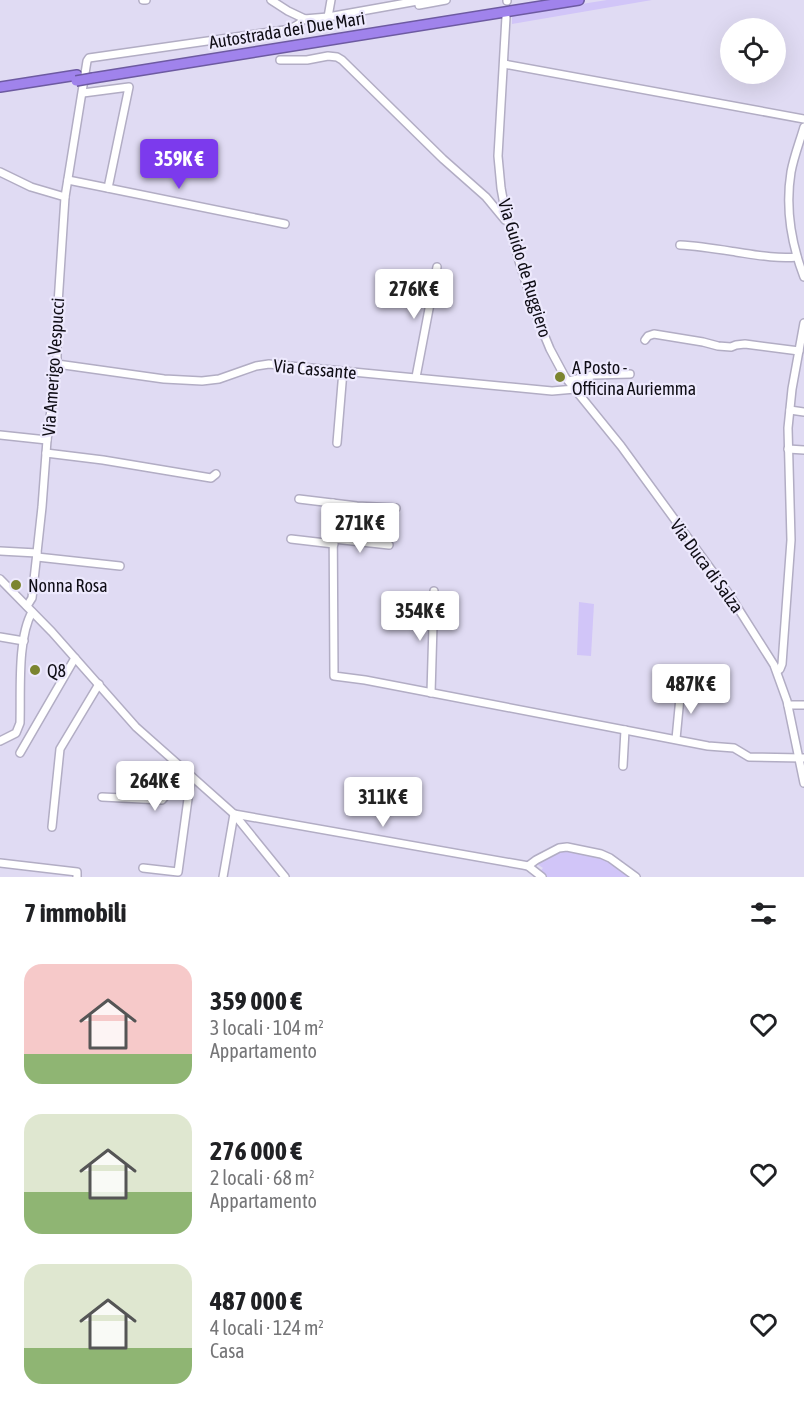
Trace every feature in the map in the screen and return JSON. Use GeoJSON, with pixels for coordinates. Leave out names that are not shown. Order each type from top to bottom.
{"type":"FeatureCollection","features":[{"type":"Feature","properties":{"kind":"highway","name":"Autostrada dei Due Mari"},"geometry":{"type":"LineString","coordinates":[[0,93],[76,78],[541,0]]}},
{"type":"Feature","properties":{"kind":"highway","name":"Autostrada dei Due Mari"},"geometry":{"type":"LineString","coordinates":[[94,75],[579,0]]}},
{"type":"Feature","properties":{"kind":"highway","name":"Autostrada dei Due Mari"},"geometry":{"type":"LineString","coordinates":[[0,87],[76,78]]}},
{"type":"Feature","properties":{"kind":"street"},"geometry":{"type":"LineString","coordinates":[[271,0],[288,11],[314,22],[446,0]]}},
{"type":"Feature","properties":{"kind":"street"},"geometry":{"type":"LineString","coordinates":[[328,17],[331,0]]}},
{"type":"Feature","properties":{"kind":"street"},"geometry":{"type":"LineString","coordinates":[[304,19],[328,17],[423,0]]}},
{"type":"Feature","properties":{"kind":"street","name":"Via Guido de Ruggiero"},"geometry":{"type":"LineString","coordinates":[[506,17],[498,156],[501,191],[536,315],[562,372]]}},
{"type":"Feature","properties":{"kind":"street","name":"Via Amerigo Vespucci"},"geometry":{"type":"LineString","coordinates":[[0,741],[16,733],[20,723],[22,657],[32,598],[47,440],[57,364],[57,320],[65,197],[87,61],[89,58],[284,30],[299,25],[304,19]]}},
{"type":"Feature","properties":{"kind":"street"},"geometry":{"type":"LineString","coordinates":[[280,60],[307,60],[328,56],[342,60],[443,159],[486,197],[509,225]]}},
{"type":"Feature","properties":{"kind":"street"},"geometry":{"type":"LineString","coordinates":[[504,64],[804,119]]}},
{"type":"Feature","properties":{"kind":"street"},"geometry":{"type":"LineString","coordinates":[[83,93],[129,87],[108,188]]}},
{"type":"Feature","properties":{"kind":"street"},"geometry":{"type":"LineString","coordinates":[[804,127],[791,173],[788,209],[790,230],[804,277]]}},
{"type":"Feature","properties":{"kind":"street"},"geometry":{"type":"LineString","coordinates":[[0,172],[31,187],[65,197]]}},
{"type":"Feature","properties":{"kind":"street"},"geometry":{"type":"LineString","coordinates":[[68,180],[285,224]]}},
{"type":"Feature","properties":{"kind":"street"},"geometry":{"type":"LineString","coordinates":[[486,197],[497,197],[501,191]]}},
{"type":"Feature","properties":{"kind":"street"},"geometry":{"type":"LineString","coordinates":[[680,245],[760,256],[797,257]]}},
{"type":"Feature","properties":{"kind":"street"},"geometry":{"type":"LineString","coordinates":[[416,377],[437,267]]}},
{"type":"Feature","properties":{"kind":"street"},"geometry":{"type":"LineString","coordinates":[[777,671],[782,664],[791,540],[788,449],[790,410],[804,323]]}},
{"type":"Feature","properties":{"kind":"street"},"geometry":{"type":"LineString","coordinates":[[645,340],[654,334],[718,346],[731,347],[745,344],[799,351]]}},
{"type":"Feature","properties":{"kind":"street","name":"Via Cassante"},"geometry":{"type":"LineString","coordinates":[[57,364],[184,381],[219,380],[256,366],[269,364],[552,391],[575,389]]}},
{"type":"Feature","properties":{"kind":"street"},"geometry":{"type":"LineString","coordinates":[[337,443],[343,371]]}},
{"type":"Feature","properties":{"kind":"street","name":"Via Duca di Salza"},"geometry":{"type":"LineString","coordinates":[[562,372],[621,446],[729,594],[777,671],[802,758],[804,783]]}},
{"type":"Feature","properties":{"kind":"street"},"geometry":{"type":"LineString","coordinates":[[568,381],[592,375],[630,374]]}},
{"type":"Feature","properties":{"kind":"street"},"geometry":{"type":"LineString","coordinates":[[790,410],[804,412]]}},
{"type":"Feature","properties":{"kind":"street"},"geometry":{"type":"LineString","coordinates":[[0,435],[47,440]]}},
{"type":"Feature","properties":{"kind":"street"},"geometry":{"type":"LineString","coordinates":[[788,449],[804,450]]}},
{"type":"Feature","properties":{"kind":"street"},"geometry":{"type":"LineString","coordinates":[[46,453],[211,478],[216,474]]}},
{"type":"Feature","properties":{"kind":"street"},"geometry":{"type":"LineString","coordinates":[[299,499],[396,508]]}},
{"type":"Feature","properties":{"kind":"street"},"geometry":{"type":"LineString","coordinates":[[333,503],[334,676],[708,746],[734,748],[749,757],[802,758]]}},
{"type":"Feature","properties":{"kind":"street"},"geometry":{"type":"LineString","coordinates":[[291,539],[389,545]]}},
{"type":"Feature","properties":{"kind":"street"},"geometry":{"type":"LineString","coordinates":[[0,551],[120,566]]}},
{"type":"Feature","properties":{"kind":"street"},"geometry":{"type":"LineString","coordinates":[[0,579],[99,684],[136,728],[234,814],[285,877]]}},
{"type":"Feature","properties":{"kind":"street"},"geometry":{"type":"LineString","coordinates":[[430,693],[434,591]]}},
{"type":"Feature","properties":{"kind":"street"},"geometry":{"type":"LineString","coordinates":[[0,637],[24,641]]}},
{"type":"Feature","properties":{"kind":"street"},"geometry":{"type":"LineString","coordinates":[[20,753],[75,658]]}},
{"type":"Feature","properties":{"kind":"street"},"geometry":{"type":"LineString","coordinates":[[52,827],[60,749],[99,684]]}},
{"type":"Feature","properties":{"kind":"street"},"geometry":{"type":"LineString","coordinates":[[676,740],[681,687]]}},
{"type":"Feature","properties":{"kind":"street"},"geometry":{"type":"LineString","coordinates":[[788,705],[804,705]]}},
{"type":"Feature","properties":{"kind":"street"},"geometry":{"type":"LineString","coordinates":[[623,766],[625,730]]}},
{"type":"Feature","properties":{"kind":"street"},"geometry":{"type":"LineString","coordinates":[[102,797],[162,800],[188,774]]}},
{"type":"Feature","properties":{"kind":"street"},"geometry":{"type":"LineString","coordinates":[[143,868],[178,872],[188,774]]}},
{"type":"Feature","properties":{"kind":"street"},"geometry":{"type":"LineString","coordinates":[[234,814],[528,867],[542,877]]}},
{"type":"Feature","properties":{"kind":"street"},"geometry":{"type":"LineString","coordinates":[[224,877],[234,814]]}},
{"type":"Feature","properties":{"kind":"street"},"geometry":{"type":"LineString","coordinates":[[528,867],[559,848],[567,847],[610,858],[636,877]]}},
{"type":"Feature","properties":{"kind":"street"},"geometry":{"type":"LineString","coordinates":[[0,863],[77,872],[76,877]]}},
{"type":"Feature","properties":{"kind":"shaded area"},"geometry":{"type":"Polygon","coordinates":[[[607,0],[652,0],[512,24],[512,15],[607,0]]]}},
{"type":"Feature","properties":{"kind":"shaded area"},"geometry":{"type":"Polygon","coordinates":[[[579,602],[594,604],[591,656],[577,655],[579,602]]]}},
{"type":"Feature","properties":{"kind":"shaded area"},"geometry":{"type":"Polygon","coordinates":[[[560,850],[605,858],[632,877],[547,877],[540,871],[543,868],[537,864],[538,861],[560,850]]]}},
{"type":"Feature","properties":{"kind":"place","name":"A Posto - Officina Auriemma"},"geometry":{"type":"Point","coordinates":[560,377]}},
{"type":"Feature","properties":{"kind":"place","name":"Nonna Rosa"},"geometry":{"type":"Point","coordinates":[16,585]}},
{"type":"Feature","properties":{"kind":"place","name":"Q8"},"geometry":{"type":"Point","coordinates":[35,670]}}]}
